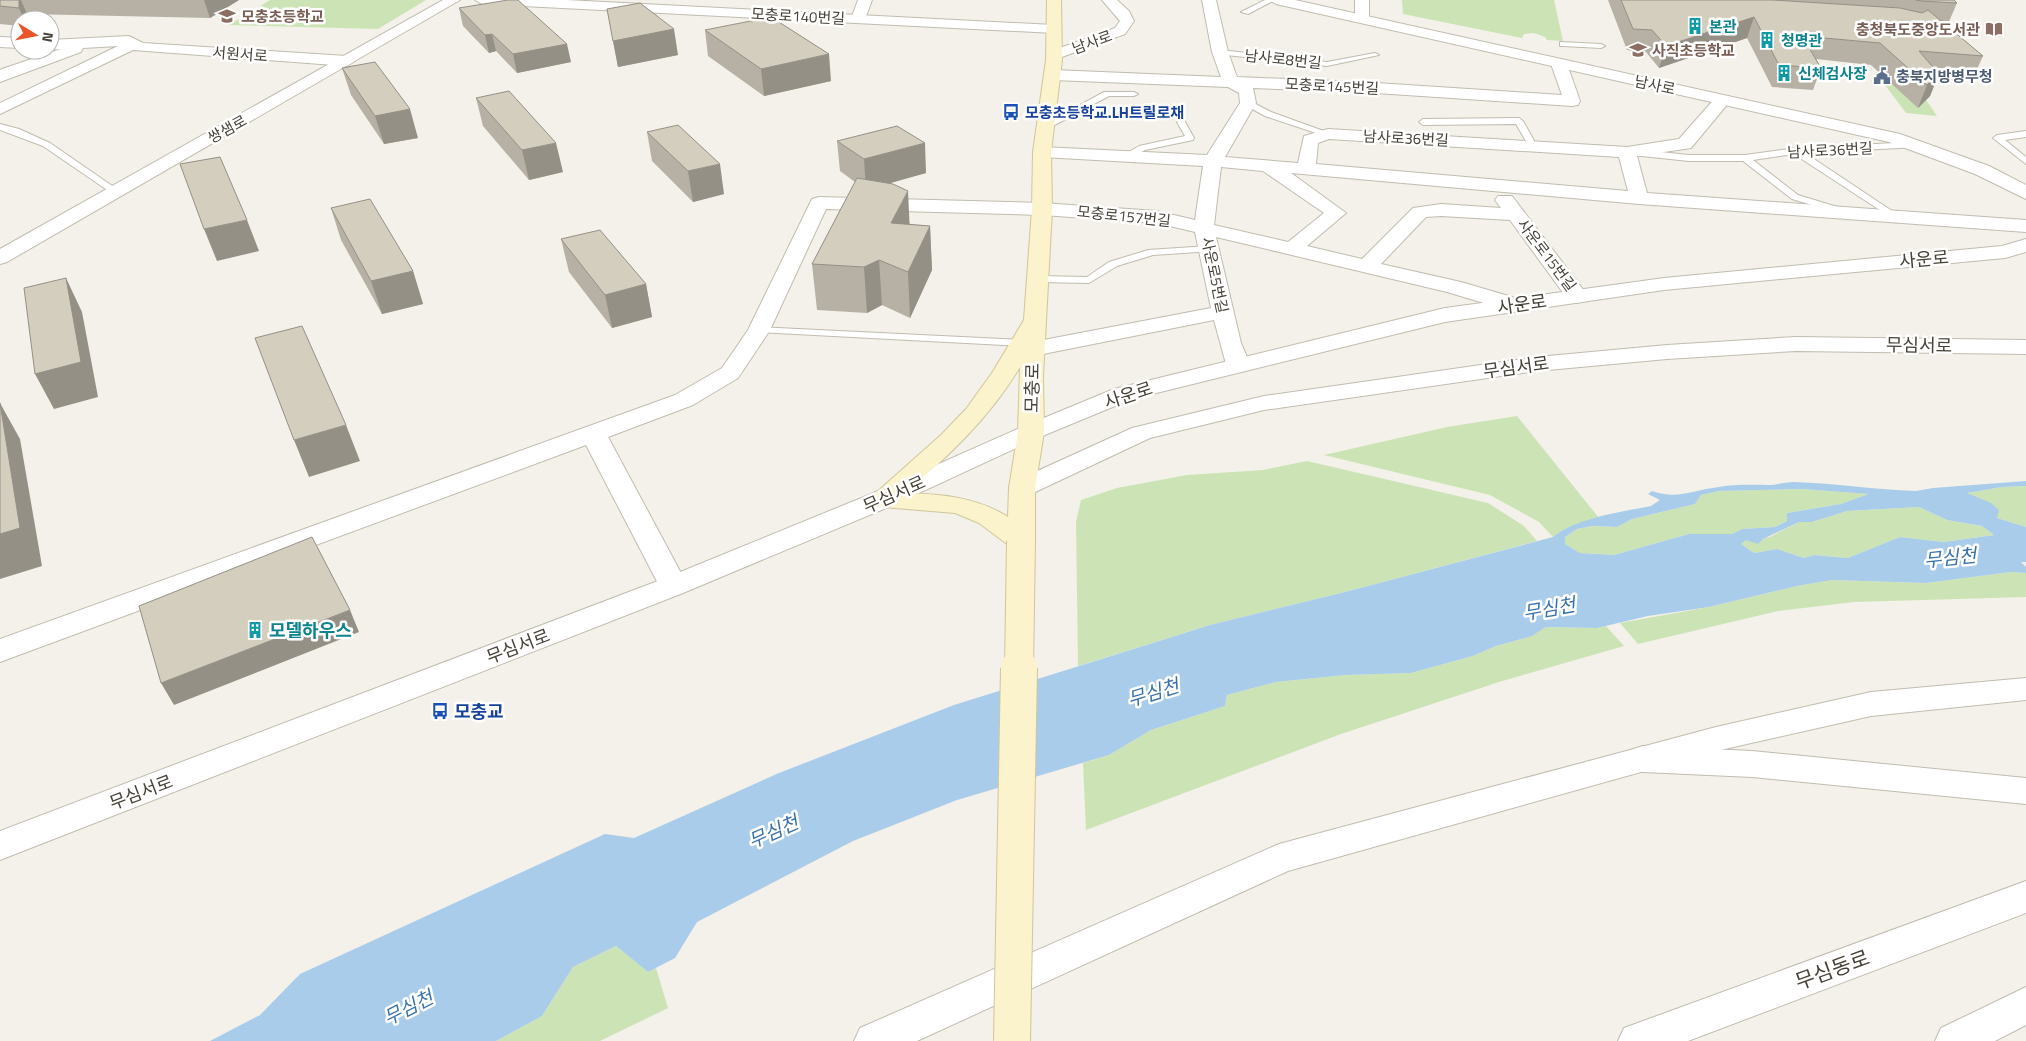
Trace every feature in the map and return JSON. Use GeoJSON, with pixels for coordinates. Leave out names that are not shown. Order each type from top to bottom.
{"type":"FeatureCollection","features":[{"type":"Feature","properties":{"kind":"main road"},"geometry":{"type":"LineString","coordinates":[[881,500],[959,430],[985,401],[1027,346],[1035,317],[1038,279],[1042,209],[1042,152],[1044,127],[1053,75],[1054,0]]}},
{"type":"Feature","properties":{"kind":"main road","name":"모충로"},"geometry":{"type":"LineString","coordinates":[[1012,1041],[1022,492],[1031,432],[1027,346]]}},
{"type":"Feature","properties":{"kind":"main road"},"geometry":{"type":"LineString","coordinates":[[881,500],[946,503],[965,506],[997,520],[1021,541]]}},
{"type":"Feature","properties":{"kind":"street","name":"쌍샘로"},"geometry":{"type":"LineString","coordinates":[[0,258],[453,0]]}},
{"type":"Feature","properties":{"kind":"street","name":"모충로140번길"},"geometry":{"type":"LineString","coordinates":[[482,0],[1054,29]]}},
{"type":"Feature","properties":{"kind":"street"},"geometry":{"type":"LineString","coordinates":[[858,19],[865,0]]}},
{"type":"Feature","properties":{"kind":"street","name":"남사로"},"geometry":{"type":"LineString","coordinates":[[1054,55],[1112,34],[1126,26],[1127,21],[1124,14],[1109,0]]}},
{"type":"Feature","properties":{"kind":"street","name":"남사로8번길"},"geometry":{"type":"LineString","coordinates":[[1209,0],[1220,52],[1230,81]]}},
{"type":"Feature","properties":{"kind":"street","name":"남사로"},"geometry":{"type":"LineString","coordinates":[[1276,0],[1886,136],[1982,170],[2026,193]]}},
{"type":"Feature","properties":{"kind":"street"},"geometry":{"type":"LineString","coordinates":[[1362,0],[1362,19]]}},
{"type":"Feature","properties":{"kind":"street","name":"서원서로"},"geometry":{"type":"LineString","coordinates":[[60,44],[129,41],[139,47],[347,61]]}},
{"type":"Feature","properties":{"kind":"street","name":"서원서로"},"geometry":{"type":"LineString","coordinates":[[0,77],[8,72],[92,43]]}},
{"type":"Feature","properties":{"kind":"street"},"geometry":{"type":"LineString","coordinates":[[0,109],[133,44]]}},
{"type":"Feature","properties":{"kind":"street","name":"모충로145번길"},"geometry":{"type":"LineString","coordinates":[[1053,75],[1230,81],[1572,101],[1559,64]]}},
{"type":"Feature","properties":{"kind":"street"},"geometry":{"type":"LineString","coordinates":[[1230,81],[1247,91],[1248,103]]}},
{"type":"Feature","properties":{"kind":"street"},"geometry":{"type":"LineString","coordinates":[[1640,198],[1627,152],[1685,144],[1723,100]]}},
{"type":"Feature","properties":{"kind":"street","name":"사운로5번길"},"geometry":{"type":"LineString","coordinates":[[1238,364],[1230,343],[1204,228],[1213,161],[1248,103]]}},
{"type":"Feature","properties":{"kind":"street"},"geometry":{"type":"LineString","coordinates":[[1306,169],[1310,140],[1328,134]]}},
{"type":"Feature","properties":{"kind":"street","name":"남사로36번길"},"geometry":{"type":"LineString","coordinates":[[1328,134],[1627,152]]}},
{"type":"Feature","properties":{"kind":"street"},"geometry":{"type":"LineString","coordinates":[[1042,152],[1213,161],[1640,198],[2026,226]]}},
{"type":"Feature","properties":{"kind":"street"},"geometry":{"type":"LineString","coordinates":[[1266,166],[1336,213],[1293,248]]}},
{"type":"Feature","properties":{"kind":"street","name":"사운로15번길"},"geometry":{"type":"LineString","coordinates":[[1493,185],[1577,296]]}},
{"type":"Feature","properties":{"kind":"street","name":"모충로157번길"},"geometry":{"type":"LineString","coordinates":[[759,330],[819,203],[1042,209],[1158,217],[1367,266],[1514,305]]}},
{"type":"Feature","properties":{"kind":"street","name":"사운로15번길"},"geometry":{"type":"LineString","coordinates":[[1367,266],[1420,212],[1441,210],[1516,215]]}},
{"type":"Feature","properties":{"kind":"street","name":"사운로"},"geometry":{"type":"LineString","coordinates":[[1031,432],[1123,394],[1238,364],[1445,315],[1664,284],[2004,252],[2026,245]]}},
{"type":"Feature","properties":{"kind":"street"},"geometry":{"type":"LineString","coordinates":[[1027,346],[1223,312]]}},
{"type":"Feature","properties":{"kind":"street"},"geometry":{"type":"LineString","coordinates":[[0,651],[684,400],[730,373],[759,330]]}},
{"type":"Feature","properties":{"kind":"street","name":"무심서로"},"geometry":{"type":"LineString","coordinates":[[1022,492],[1141,434],[1264,403],[1537,364],[1667,352],[1796,344],[2026,347]]}},
{"type":"Feature","properties":{"kind":"street","name":"무심서로"},"geometry":{"type":"LineString","coordinates":[[0,846],[673,586],[881,500],[1031,432]]}},
{"type":"Feature","properties":{"kind":"street"},"geometry":{"type":"LineString","coordinates":[[594,433],[673,586]]}},
{"type":"Feature","properties":{"kind":"street"},"geometry":{"type":"LineString","coordinates":[[874,1041],[1279,859],[1716,739],[1871,704],[2026,689]]}},
{"type":"Feature","properties":{"kind":"street"},"geometry":{"type":"LineString","coordinates":[[1642,759],[1752,764],[2026,791]]}},
{"type":"Feature","properties":{"kind":"street","name":"무심동로"},"geometry":{"type":"LineString","coordinates":[[1638,1041],[2026,897]]}},
{"type":"Feature","properties":{"kind":"street"},"geometry":{"type":"LineString","coordinates":[[1955,1041],[2026,1005]]}},
{"type":"Feature","properties":{"kind":"lane"},"geometry":{"type":"LineString","coordinates":[[1245,12],[1271,0]]}},
{"type":"Feature","properties":{"kind":"lane"},"geometry":{"type":"LineString","coordinates":[[1563,44],[1602,46]]}},
{"type":"Feature","properties":{"kind":"lane","name":"남사로8번길"},"geometry":{"type":"LineString","coordinates":[[1220,52],[1328,64],[1375,55]]}},
{"type":"Feature","properties":{"kind":"lane"},"geometry":{"type":"LineString","coordinates":[[1044,127],[1107,94],[1134,94]]}},
{"type":"Feature","properties":{"kind":"lane"},"geometry":{"type":"LineString","coordinates":[[1248,103],[1268,114],[1328,134]]}},
{"type":"Feature","properties":{"kind":"lane","name":"남사로36번길"},"geometry":{"type":"LineString","coordinates":[[1423,122],[1519,121],[1533,146]]}},
{"type":"Feature","properties":{"kind":"lane"},"geometry":{"type":"LineString","coordinates":[[1126,156],[1142,148],[1190,138],[1181,122]]}},
{"type":"Feature","properties":{"kind":"lane"},"geometry":{"type":"LineString","coordinates":[[0,127],[20,131],[57,150],[116,192]]}},
{"type":"Feature","properties":{"kind":"lane"},"geometry":{"type":"LineString","coordinates":[[2026,134],[1997,138],[2026,162]]}},
{"type":"Feature","properties":{"kind":"lane","name":"남사로36번길"},"geometry":{"type":"LineString","coordinates":[[1627,152],[1689,158],[1744,158],[1796,151],[1915,145]]}},
{"type":"Feature","properties":{"kind":"lane"},"geometry":{"type":"LineString","coordinates":[[1796,151],[1895,217]]}},
{"type":"Feature","properties":{"kind":"lane","name":"남사로36번길"},"geometry":{"type":"LineString","coordinates":[[1744,158],[1795,197],[1850,213]]}},
{"type":"Feature","properties":{"kind":"lane"},"geometry":{"type":"LineString","coordinates":[[1038,279],[1089,280],[1113,264],[1152,252],[1209,249]]}},
{"type":"Feature","properties":{"kind":"lane"},"geometry":{"type":"LineString","coordinates":[[759,330],[1027,346]]}},
{"type":"Feature","properties":{"kind":"green space"},"geometry":{"type":"Polygon","coordinates":[[[270,0],[426,0],[378,29],[229,25],[270,0]]]}},
{"type":"Feature","properties":{"kind":"green space"},"geometry":{"type":"Polygon","coordinates":[[[1402,0],[1554,0],[1563,41],[1547,40],[1545,37],[1534,33],[1524,34],[1522,38],[1403,14],[1402,0]]]}},
{"type":"Feature","properties":{"kind":"green space"},"geometry":{"type":"Polygon","coordinates":[[[1870,81],[1920,82],[1920,91],[1937,116],[1906,113],[1885,85],[1870,81]]]}},
{"type":"Feature","properties":{"kind":"green space"},"geometry":{"type":"Polygon","coordinates":[[[1517,416],[1599,518],[1569,527],[1553,537],[1539,522],[1490,495],[1324,455],[1447,427],[1517,416]]]}},
{"type":"Feature","properties":{"kind":"green space"},"geometry":{"type":"Polygon","coordinates":[[[1307,461],[1488,503],[1524,526],[1537,541],[1345,592],[1210,625],[1078,666],[1076,522],[1081,500],[1117,488],[1187,475],[1263,470],[1307,461]]]}},
{"type":"Feature","properties":{"kind":"green space"},"geometry":{"type":"Polygon","coordinates":[[[2026,486],[2026,527],[1997,518],[1966,493],[2002,487],[2026,486]]]}},
{"type":"Feature","properties":{"kind":"green space"},"geometry":{"type":"Polygon","coordinates":[[[1802,489],[1871,494],[1841,504],[1787,513],[1787,521],[1775,527],[1742,529],[1732,534],[1689,534],[1614,555],[1580,553],[1565,544],[1565,537],[1577,529],[1592,526],[1617,527],[1632,519],[1695,504],[1701,495],[1719,491],[1802,489]]]}},
{"type":"Feature","properties":{"kind":"green space"},"geometry":{"type":"Polygon","coordinates":[[[1919,507],[1947,520],[1982,526],[1994,535],[1944,542],[1900,537],[1848,558],[1814,555],[1804,558],[1777,549],[1754,553],[1741,544],[1746,540],[1770,537],[1799,522],[1812,522],[1847,511],[1919,507]]]}},
{"type":"Feature","properties":{"kind":"green space"},"geometry":{"type":"Polygon","coordinates":[[[2011,572],[2026,573],[2026,597],[1854,602],[1778,611],[1638,644],[1620,623],[1709,607],[1797,586],[1832,580],[1926,583],[2011,572]]]}},
{"type":"Feature","properties":{"kind":"green space"},"geometry":{"type":"Polygon","coordinates":[[[1606,626],[1624,646],[1499,682],[1341,734],[1086,830],[1083,763],[1109,755],[1151,730],[1225,706],[1227,695],[1276,682],[1346,675],[1411,673],[1473,656],[1496,646],[1532,636],[1546,627],[1596,628],[1606,626]]]}},
{"type":"Feature","properties":{"kind":"green space"},"geometry":{"type":"Polygon","coordinates":[[[616,946],[648,972],[656,968],[668,1008],[600,1041],[496,1041],[542,1016],[573,967],[616,946]]]}},
{"type":"Feature","properties":{"kind":"water","name":"무심천"},"geometry":{"type":"Polygon","coordinates":[[[2026,481],[2026,486],[2002,487],[1967,493],[1991,503],[1999,510],[1997,518],[2026,527],[2026,562],[2021,562],[2026,567],[2026,573],[2011,572],[1926,583],[1832,580],[1797,586],[1709,607],[1648,616],[1597,628],[1546,627],[1532,636],[1496,646],[1473,656],[1411,673],[1346,675],[1276,682],[1227,695],[1225,706],[1151,730],[1109,755],[957,800],[853,841],[697,922],[675,958],[648,972],[616,946],[573,967],[542,1016],[496,1041],[210,1041],[260,1015],[300,974],[605,834],[634,838],[779,773],[954,705],[1210,625],[1345,592],[1553,537],[1563,530],[1586,520],[1651,506],[1660,500],[1648,494],[1652,491],[1669,495],[1685,494],[1725,486],[1771,485],[1794,482],[1916,491],[2026,481]],[[1802,489],[1719,491],[1701,495],[1695,504],[1632,519],[1617,527],[1592,526],[1577,529],[1565,537],[1565,544],[1580,553],[1614,555],[1689,534],[1732,534],[1742,529],[1775,527],[1787,521],[1787,513],[1841,504],[1869,494],[1802,489]],[[1919,507],[1847,511],[1812,522],[1799,522],[1763,539],[1758,544],[1746,540],[1741,544],[1754,553],[1777,549],[1804,558],[1814,555],[1848,558],[1900,537],[1944,542],[1994,535],[1982,526],[1947,520],[1919,507]]]}},
{"type":"Feature","properties":{"kind":"building"},"geometry":{"type":"Polygon","coordinates":[[[0,0],[19,0],[19,8],[0,6],[0,0]]]}},
{"type":"Feature","properties":{"kind":"building"},"geometry":{"type":"Polygon","coordinates":[[[518,0],[567,44],[513,54],[492,34],[485,35],[459,8],[518,0]]]}},
{"type":"Feature","properties":{"kind":"building"},"geometry":{"type":"Polygon","coordinates":[[[1621,0],[1773,0],[1900,8],[1922,13],[1928,10],[1983,56],[1919,51],[1939,74],[1927,85],[1880,43],[1802,36],[1821,68],[1779,65],[1754,17],[1666,46],[1652,30],[1633,29],[1621,0]]]}},
{"type":"Feature","properties":{"kind":"building"},"geometry":{"type":"Polygon","coordinates":[[[1916,0],[1954,0],[1957,3],[1921,1],[1916,0]]]}},
{"type":"Feature","properties":{"kind":"building"},"geometry":{"type":"Polygon","coordinates":[[[640,3],[674,29],[613,41],[607,9],[640,3]]]}},
{"type":"Feature","properties":{"kind":"building"},"geometry":{"type":"Polygon","coordinates":[[[771,17],[829,54],[761,69],[705,30],[771,17]]]}},
{"type":"Feature","properties":{"kind":"building"},"geometry":{"type":"Polygon","coordinates":[[[375,62],[410,109],[375,116],[342,68],[375,62]]]}},
{"type":"Feature","properties":{"kind":"building"},"geometry":{"type":"Polygon","coordinates":[[[509,91],[556,143],[522,150],[476,98],[509,91]]]}},
{"type":"Feature","properties":{"kind":"building"},"geometry":{"type":"Polygon","coordinates":[[[678,125],[720,164],[688,171],[647,132],[678,125]]]}},
{"type":"Feature","properties":{"kind":"building"},"geometry":{"type":"Polygon","coordinates":[[[897,126],[925,143],[864,159],[837,141],[897,126]]]}},
{"type":"Feature","properties":{"kind":"building"},"geometry":{"type":"Polygon","coordinates":[[[220,157],[247,220],[204,229],[180,164],[220,157]]]}},
{"type":"Feature","properties":{"kind":"building"},"geometry":{"type":"Polygon","coordinates":[[[857,178],[893,184],[908,191],[891,223],[930,226],[908,272],[879,260],[864,267],[812,264],[857,178]]]}},
{"type":"Feature","properties":{"kind":"building"},"geometry":{"type":"Polygon","coordinates":[[[370,199],[413,271],[371,281],[331,208],[370,199]]]}},
{"type":"Feature","properties":{"kind":"building"},"geometry":{"type":"Polygon","coordinates":[[[600,230],[646,284],[605,295],[561,239],[600,230]]]}},
{"type":"Feature","properties":{"kind":"building"},"geometry":{"type":"Polygon","coordinates":[[[66,278],[81,362],[35,374],[24,288],[66,278]]]}},
{"type":"Feature","properties":{"kind":"building"},"geometry":{"type":"Polygon","coordinates":[[[302,326],[346,425],[294,440],[255,338],[302,326]]]}},
{"type":"Feature","properties":{"kind":"building"},"geometry":{"type":"Polygon","coordinates":[[[0,403],[20,528],[0,534],[0,403]]]}},
{"type":"Feature","properties":{"kind":"building","name":"모델하우스"},"geometry":{"type":"Polygon","coordinates":[[[312,537],[350,610],[161,683],[139,606],[312,537]]]}},
{"type":"Feature","properties":{"kind":"place","name":"모충초등학교"},"geometry":{"type":"Point","coordinates":[227,16]}},
{"type":"Feature","properties":{"kind":"place","name":"본관"},"geometry":{"type":"Point","coordinates":[1695,26]}},
{"type":"Feature","properties":{"kind":"place","name":"충청북도중앙도서관"},"geometry":{"type":"Point","coordinates":[1994,29]}},
{"type":"Feature","properties":{"kind":"place","name":"청명관"},"geometry":{"type":"Point","coordinates":[1767,40]}},
{"type":"Feature","properties":{"kind":"place","name":"사직초등학교"},"geometry":{"type":"Point","coordinates":[1638,50]}},
{"type":"Feature","properties":{"kind":"place","name":"신체검사장"},"geometry":{"type":"Point","coordinates":[1784,73]}},
{"type":"Feature","properties":{"kind":"place","name":"충북지방병무청"},"geometry":{"type":"Point","coordinates":[1882,76]}},
{"type":"Feature","properties":{"kind":"place","name":"모충초등학교.LH트릴로채"},"geometry":{"type":"Point","coordinates":[1011,112]}},
{"type":"Feature","properties":{"kind":"place","name":"모델하우스"},"geometry":{"type":"Point","coordinates":[255,630]}},
{"type":"Feature","properties":{"kind":"place","name":"모충교"},"geometry":{"type":"Point","coordinates":[440,711]}}]}
